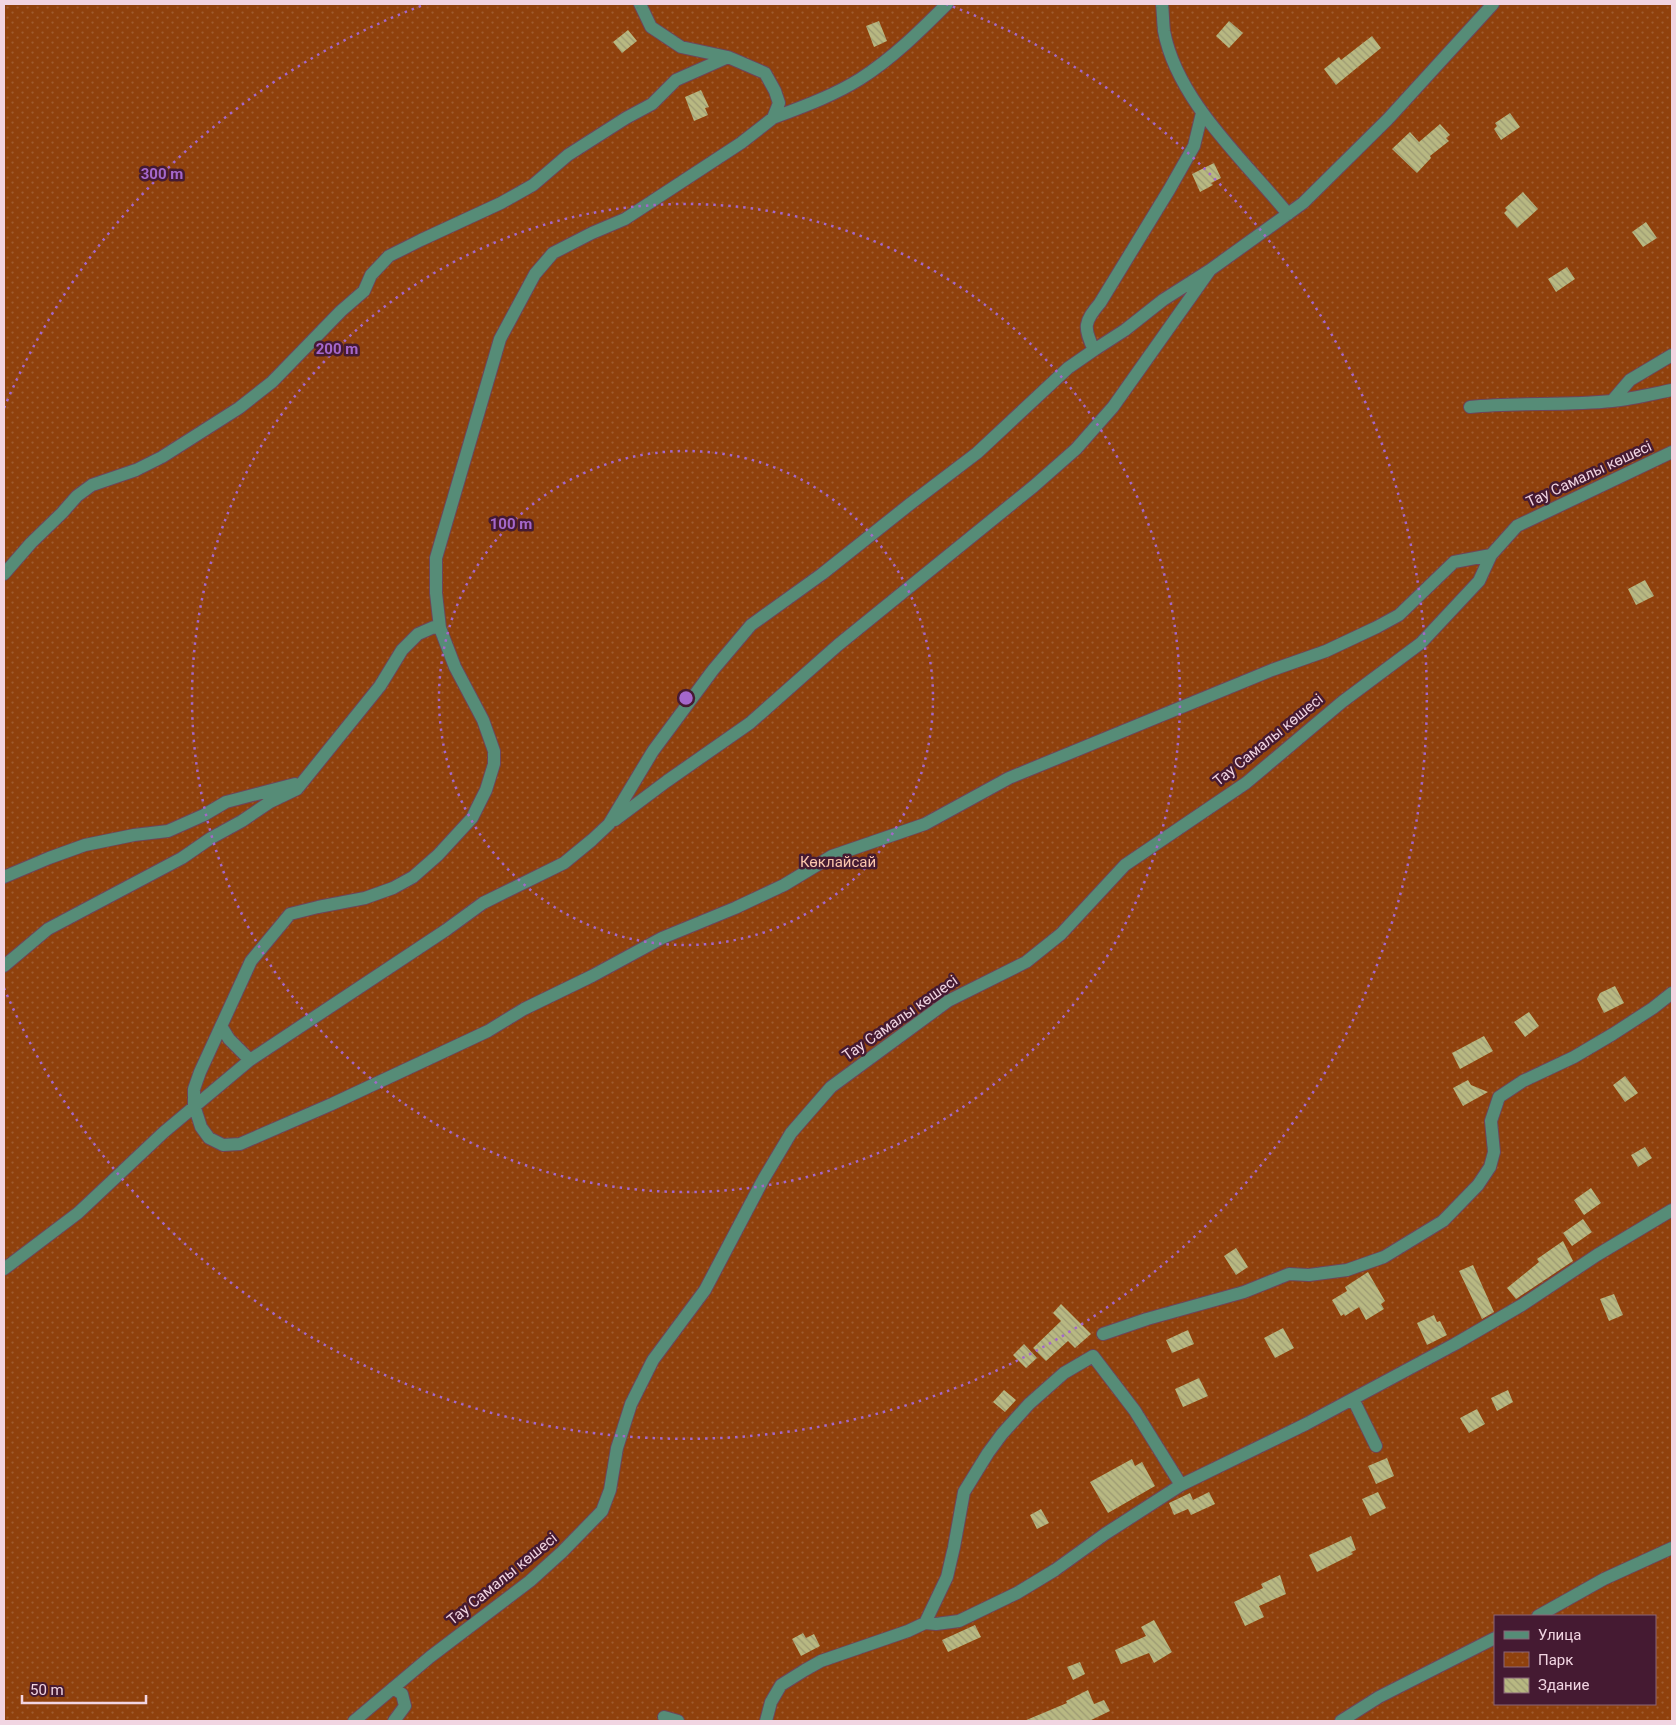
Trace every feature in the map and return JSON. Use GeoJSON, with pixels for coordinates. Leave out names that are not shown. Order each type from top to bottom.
{"type":"FeatureCollection","features":[{"type":"Feature","properties":{"kind":"street"},"geometry":{"type":"LineString","coordinates":[[640,4],[651,26],[680,47],[728,57],[765,73],[776,91],[779,103],[773,118]]}},
{"type":"Feature","properties":{"kind":"street"},"geometry":{"type":"LineString","coordinates":[[947,4],[900,50],[860,79],[818,100],[773,118],[742,142],[625,219],[553,253],[535,274],[500,338],[436,558],[436,592],[440,628],[455,667],[483,720],[494,751],[494,764],[486,790],[472,818],[438,855],[413,877],[365,898],[290,914],[251,961],[194,1089],[194,1105],[201,1127],[209,1138],[223,1145],[240,1144],[332,1104],[488,1031],[524,1009],[592,976],[662,938],[735,908],[784,885],[832,856],[925,824],[1009,778],[1272,670],[1326,651],[1369,631],[1399,615],[1454,562],[1491,555]]}},
{"type":"Feature","properties":{"kind":"street"},"geometry":{"type":"LineString","coordinates":[[1162,4],[1164,32],[1173,59],[1202,113],[1288,214]]}},
{"type":"Feature","properties":{"kind":"street"},"geometry":{"type":"LineString","coordinates":[[609,824],[653,751],[713,670],[751,625],[822,574],[977,454],[1068,368],[1303,204],[1388,119],[1493,4]]}},
{"type":"Feature","properties":{"kind":"street"},"geometry":{"type":"LineString","coordinates":[[4,574],[77,496],[92,485],[136,470],[162,457],[239,408],[272,382],[364,291],[371,275],[390,256],[501,203],[533,185],[568,155],[626,118],[652,104],[676,80],[728,57]]}},
{"type":"Feature","properties":{"kind":"street"},"geometry":{"type":"LineString","coordinates":[[1094,350],[1086,332],[1088,317],[1100,303],[1194,146],[1202,113]]}},
{"type":"Feature","properties":{"kind":"street"},"geometry":{"type":"LineString","coordinates":[[4,1269],[78,1213],[194,1105],[250,1060],[446,930],[483,903],[564,863],[609,824],[750,723],[838,645],[1027,492],[1076,449],[1113,407],[1210,270]]}},
{"type":"Feature","properties":{"kind":"street"},"geometry":{"type":"LineString","coordinates":[[1612,402],[1630,380],[1672,354]]}},
{"type":"Feature","properties":{"kind":"street"},"geometry":{"type":"LineString","coordinates":[[1470,407],[1612,402],[1672,390]]}},
{"type":"Feature","properties":{"kind":"street","name":"Тау Самалы көшесі"},"geometry":{"type":"LineString","coordinates":[[354,1721],[393,1688],[530,1581],[562,1552],[602,1511],[610,1490],[617,1448],[631,1404],[653,1360],[705,1290],[763,1180],[791,1133],[831,1087],[948,1001],[1026,962],[1061,934],[1125,865],[1246,783],[1342,702],[1421,642],[1479,581],[1491,555],[1517,526],[1672,452]]}},
{"type":"Feature","properties":{"kind":"street"},"geometry":{"type":"LineString","coordinates":[[4,966],[48,930],[182,858],[270,802],[297,789],[380,686],[402,650],[418,634],[434,627],[440,628]]}},
{"type":"Feature","properties":{"kind":"street"},"geometry":{"type":"LineString","coordinates":[[4,877],[85,845],[134,835],[168,831],[204,815],[226,802],[303,782]]}},
{"type":"Feature","properties":{"kind":"street"},"geometry":{"type":"LineString","coordinates":[[1103,1334],[1147,1319],[1244,1292],[1289,1274],[1309,1275],[1347,1270],[1384,1257],[1443,1221],[1478,1185],[1490,1167],[1494,1152],[1491,1121],[1499,1097],[1523,1081],[1574,1057],[1613,1034],[1672,994]]}},
{"type":"Feature","properties":{"kind":"street"},"geometry":{"type":"LineString","coordinates":[[221,1026],[229,1040],[250,1060]]}},
{"type":"Feature","properties":{"kind":"street"},"geometry":{"type":"LineString","coordinates":[[766,1721],[771,1702],[782,1684],[805,1670],[821,1661],[908,1631],[925,1623],[936,1624],[959,1621],[1017,1593],[1056,1570],[1105,1534],[1181,1486],[1353,1399],[1522,1305],[1597,1255],[1672,1210]]}},
{"type":"Feature","properties":{"kind":"street"},"geometry":{"type":"LineString","coordinates":[[925,1623],[947,1577],[964,1492],[988,1453],[1029,1404],[1064,1372],[1093,1356],[1135,1410],[1181,1486]]}},
{"type":"Feature","properties":{"kind":"street"},"geometry":{"type":"LineString","coordinates":[[1353,1399],[1376,1446]]}},
{"type":"Feature","properties":{"kind":"street"},"geometry":{"type":"LineString","coordinates":[[1540,1615],[1604,1579],[1672,1548]]}},
{"type":"Feature","properties":{"kind":"street"},"geometry":{"type":"LineString","coordinates":[[1341,1721],[1378,1697],[1494,1639]]}},
{"type":"Feature","properties":{"kind":"street"},"geometry":{"type":"LineString","coordinates":[[393,1688],[402,1694],[405,1706],[394,1721]]}},
{"type":"Feature","properties":{"kind":"street"},"geometry":{"type":"LineString","coordinates":[[664,1717],[678,1721]]}},
{"type":"Feature","properties":{"kind":"green space","name":"Көклайсай"},"geometry":{"type":"Polygon","coordinates":[[[4,4],[1672,4],[1672,1721],[4,1721],[4,4]]]}},
{"type":"Feature","properties":{"kind":"building"},"geometry":{"type":"Polygon","coordinates":[[[879,21],[887,41],[874,47],[866,26],[879,21]]]}},
{"type":"Feature","properties":{"kind":"building"},"geometry":{"type":"Polygon","coordinates":[[[1229,21],[1243,33],[1229,48],[1216,36],[1229,21]]]}},
{"type":"Feature","properties":{"kind":"building"},"geometry":{"type":"Polygon","coordinates":[[[628,30],[637,41],[622,53],[613,42],[628,30]]]}},
{"type":"Feature","properties":{"kind":"building"},"geometry":{"type":"Polygon","coordinates":[[[1372,36],[1381,48],[1336,85],[1324,69],[1339,57],[1341,60],[1372,36]]]}},
{"type":"Feature","properties":{"kind":"building"},"geometry":{"type":"Polygon","coordinates":[[[701,90],[709,107],[705,108],[708,115],[694,121],[685,97],[701,90]]]}},
{"type":"Feature","properties":{"kind":"building"},"geometry":{"type":"Polygon","coordinates":[[[1510,113],[1520,127],[1501,140],[1494,129],[1497,126],[1495,123],[1510,113]]]}},
{"type":"Feature","properties":{"kind":"building"},"geometry":{"type":"Polygon","coordinates":[[[1440,124],[1450,135],[1446,138],[1449,141],[1430,156],[1431,158],[1417,173],[1392,149],[1410,132],[1419,142],[1440,124]]]}},
{"type":"Feature","properties":{"kind":"building"},"geometry":{"type":"Polygon","coordinates":[[[1214,163],[1221,178],[1200,192],[1192,174],[1214,163]]]}},
{"type":"Feature","properties":{"kind":"building"},"geometry":{"type":"Polygon","coordinates":[[[1523,192],[1538,209],[1517,228],[1504,213],[1507,210],[1505,208],[1523,192]]]}},
{"type":"Feature","properties":{"kind":"building"},"geometry":{"type":"Polygon","coordinates":[[[1646,222],[1657,238],[1643,247],[1632,232],[1646,222]]]}},
{"type":"Feature","properties":{"kind":"building"},"geometry":{"type":"Polygon","coordinates":[[[1567,267],[1575,279],[1556,292],[1548,279],[1567,267]]]}},
{"type":"Feature","properties":{"kind":"building"},"geometry":{"type":"Polygon","coordinates":[[[1645,580],[1654,596],[1636,605],[1628,589],[1645,580]]]}},
{"type":"Feature","properties":{"kind":"building"},"geometry":{"type":"Polygon","coordinates":[[[1615,986],[1624,1003],[1604,1013],[1597,999],[1600,993],[1615,986]]]}},
{"type":"Feature","properties":{"kind":"building"},"geometry":{"type":"Polygon","coordinates":[[[1529,1012],[1539,1026],[1525,1037],[1514,1022],[1529,1012]]]}},
{"type":"Feature","properties":{"kind":"building"},"geometry":{"type":"Polygon","coordinates":[[[1484,1036],[1493,1051],[1460,1069],[1452,1053],[1484,1036]]]}},
{"type":"Feature","properties":{"kind":"building"},"geometry":{"type":"Polygon","coordinates":[[[1625,1076],[1638,1093],[1625,1102],[1613,1085],[1625,1076]]]}},
{"type":"Feature","properties":{"kind":"building"},"geometry":{"type":"Polygon","coordinates":[[[1468,1080],[1471,1085],[1488,1092],[1463,1106],[1453,1088],[1468,1080]]]}},
{"type":"Feature","properties":{"kind":"building"},"geometry":{"type":"Polygon","coordinates":[[[1645,1147],[1652,1158],[1638,1167],[1631,1155],[1645,1147]]]}},
{"type":"Feature","properties":{"kind":"building"},"geometry":{"type":"Polygon","coordinates":[[[1591,1188],[1601,1203],[1584,1215],[1574,1200],[1591,1188]]]}},
{"type":"Feature","properties":{"kind":"building"},"geometry":{"type":"Polygon","coordinates":[[[1583,1219],[1592,1232],[1572,1246],[1563,1233],[1583,1219]]]}},
{"type":"Feature","properties":{"kind":"building"},"geometry":{"type":"Polygon","coordinates":[[[1563,1241],[1573,1261],[1516,1299],[1507,1288],[1539,1262],[1537,1259],[1563,1241]]]}},
{"type":"Feature","properties":{"kind":"building"},"geometry":{"type":"Polygon","coordinates":[[[1236,1248],[1248,1267],[1236,1275],[1224,1256],[1236,1248]]]}},
{"type":"Feature","properties":{"kind":"building"},"geometry":{"type":"Polygon","coordinates":[[[1473,1265],[1494,1312],[1482,1319],[1459,1271],[1473,1265]]]}},
{"type":"Feature","properties":{"kind":"building"},"geometry":{"type":"Polygon","coordinates":[[[1368,1272],[1385,1301],[1381,1304],[1384,1309],[1366,1320],[1359,1307],[1345,1316],[1344,1314],[1341,1316],[1332,1300],[1347,1291],[1345,1287],[1368,1272]]]}},
{"type":"Feature","properties":{"kind":"building"},"geometry":{"type":"Polygon","coordinates":[[[1614,1294],[1623,1315],[1609,1321],[1600,1299],[1614,1294]]]}},
{"type":"Feature","properties":{"kind":"building"},"geometry":{"type":"Polygon","coordinates":[[[1061,1304],[1091,1334],[1075,1348],[1068,1341],[1046,1361],[1033,1348],[1061,1321],[1053,1313],[1061,1304]]]}},
{"type":"Feature","properties":{"kind":"building"},"geometry":{"type":"Polygon","coordinates":[[[1434,1315],[1437,1322],[1440,1321],[1447,1335],[1427,1345],[1417,1323],[1434,1315]]]}},
{"type":"Feature","properties":{"kind":"building"},"geometry":{"type":"Polygon","coordinates":[[[1283,1328],[1294,1348],[1275,1358],[1264,1338],[1283,1328]]]}},
{"type":"Feature","properties":{"kind":"building"},"geometry":{"type":"Polygon","coordinates":[[[1188,1330],[1194,1344],[1172,1353],[1166,1340],[1188,1330]]]}},
{"type":"Feature","properties":{"kind":"building"},"geometry":{"type":"Polygon","coordinates":[[[1024,1344],[1037,1358],[1026,1368],[1013,1355],[1024,1344]]]}},
{"type":"Feature","properties":{"kind":"building"},"geometry":{"type":"Polygon","coordinates":[[[1199,1378],[1208,1396],[1183,1407],[1175,1389],[1199,1378]]]}},
{"type":"Feature","properties":{"kind":"building"},"geometry":{"type":"Polygon","coordinates":[[[1004,1390],[1016,1400],[1005,1412],[993,1402],[1004,1390]]]}},
{"type":"Feature","properties":{"kind":"building"},"geometry":{"type":"Polygon","coordinates":[[[1508,1390],[1513,1402],[1497,1411],[1491,1398],[1508,1390]]]}},
{"type":"Feature","properties":{"kind":"building"},"geometry":{"type":"Polygon","coordinates":[[[1477,1409],[1485,1424],[1469,1433],[1460,1418],[1477,1409]]]}},
{"type":"Feature","properties":{"kind":"building"},"geometry":{"type":"Polygon","coordinates":[[[1387,1458],[1394,1476],[1376,1484],[1368,1466],[1387,1458]]]}},
{"type":"Feature","properties":{"kind":"building"},"geometry":{"type":"Polygon","coordinates":[[[1132,1459],[1135,1466],[1142,1462],[1155,1486],[1108,1513],[1090,1482],[1132,1459]]]}},
{"type":"Feature","properties":{"kind":"building"},"geometry":{"type":"Polygon","coordinates":[[[1209,1492],[1215,1504],[1191,1515],[1188,1509],[1174,1515],[1169,1503],[1190,1493],[1193,1500],[1209,1492]]]}},
{"type":"Feature","properties":{"kind":"building"},"geometry":{"type":"Polygon","coordinates":[[[1378,1492],[1386,1508],[1370,1516],[1362,1499],[1378,1492]]]}},
{"type":"Feature","properties":{"kind":"building"},"geometry":{"type":"Polygon","coordinates":[[[1041,1509],[1049,1523],[1037,1529],[1030,1515],[1041,1509]]]}},
{"type":"Feature","properties":{"kind":"building"},"geometry":{"type":"Polygon","coordinates":[[[1351,1536],[1356,1550],[1351,1552],[1353,1554],[1317,1572],[1309,1555],[1351,1536]]]}},
{"type":"Feature","properties":{"kind":"building"},"geometry":{"type":"Polygon","coordinates":[[[1280,1575],[1286,1594],[1259,1606],[1264,1617],[1245,1626],[1234,1602],[1263,1588],[1261,1584],[1280,1575]]]}},
{"type":"Feature","properties":{"kind":"building"},"geometry":{"type":"Polygon","coordinates":[[[1154,1620],[1172,1652],[1154,1663],[1149,1653],[1121,1664],[1115,1650],[1146,1636],[1141,1627],[1154,1620]]]}},
{"type":"Feature","properties":{"kind":"building"},"geometry":{"type":"Polygon","coordinates":[[[975,1625],[981,1637],[948,1652],[942,1640],[975,1625]]]}},
{"type":"Feature","properties":{"kind":"building"},"geometry":{"type":"Polygon","coordinates":[[[803,1633],[806,1638],[814,1634],[820,1646],[801,1656],[792,1639],[803,1633]]]}},
{"type":"Feature","properties":{"kind":"building"},"geometry":{"type":"Polygon","coordinates":[[[1080,1662],[1085,1674],[1073,1680],[1067,1667],[1080,1662]]]}},
{"type":"Feature","properties":{"kind":"building"},"geometry":{"type":"Polygon","coordinates":[[[1088,1690],[1094,1704],[1104,1700],[1110,1711],[1089,1721],[1024,1721],[1067,1703],[1066,1701],[1088,1690]]]}}]}
